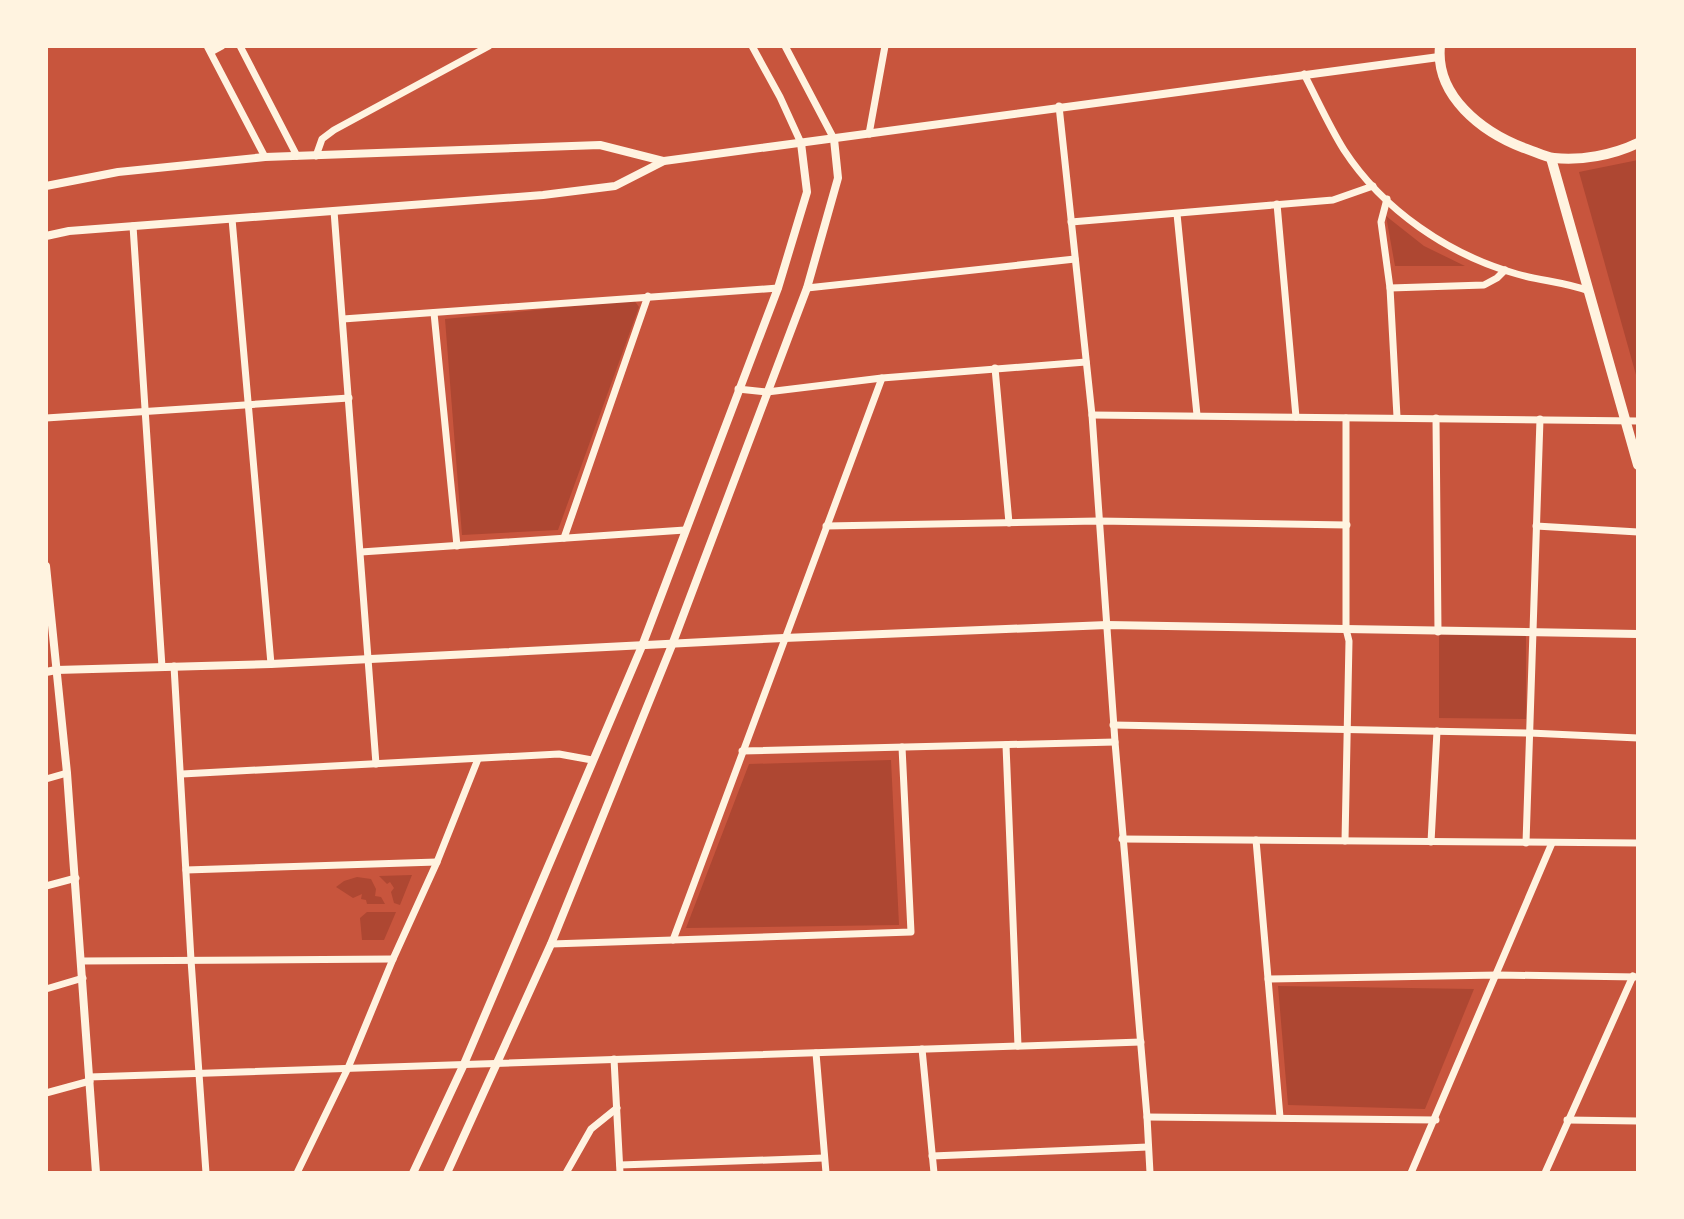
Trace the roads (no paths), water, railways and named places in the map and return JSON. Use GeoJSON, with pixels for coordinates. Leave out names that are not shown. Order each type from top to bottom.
{"type":"FeatureCollection","features":[{"type":"Feature","properties":{"kind":"main road"},"geometry":{"type":"LineString","coordinates":[[1440,51],[1446,84],[1466,112],[1490,131],[1551,158],[1588,158],[1638,143]]}},
{"type":"Feature","properties":{"kind":"main road"},"geometry":{"type":"LineString","coordinates":[[1551,158],[1638,465]]}},
{"type":"Feature","properties":{"kind":"street"},"geometry":{"type":"LineString","coordinates":[[222,46],[209,49],[265,157]]}},
{"type":"Feature","properties":{"kind":"street"},"geometry":{"type":"LineString","coordinates":[[240,46],[297,156]]}},
{"type":"Feature","properties":{"kind":"street"},"geometry":{"type":"LineString","coordinates":[[316,156],[322,139],[334,130],[489,46]]}},
{"type":"Feature","properties":{"kind":"street"},"geometry":{"type":"LineString","coordinates":[[413,1173],[464,1064],[642,646],[778,288],[807,192],[801,143],[752,46]]}},
{"type":"Feature","properties":{"kind":"street"},"geometry":{"type":"LineString","coordinates":[[447,1173],[551,944],[672,645],[807,288],[838,178],[834,139],[785,46]]}},
{"type":"Feature","properties":{"kind":"street"},"geometry":{"type":"LineString","coordinates":[[869,134],[885,46]]}},
{"type":"Feature","properties":{"kind":"street"},"geometry":{"type":"LineString","coordinates":[[46,236],[69,231],[543,195],[615,186],[664,161],[1304,74],[1440,51]]}},
{"type":"Feature","properties":{"kind":"street"},"geometry":{"type":"LineString","coordinates":[[1304,74],[1344,150],[1373,186],[1402,214],[1451,248],[1505,270],[1589,291]]}},
{"type":"Feature","properties":{"kind":"street"},"geometry":{"type":"LineString","coordinates":[[1059,106],[1092,415],[1113,725],[1150,1173]]}},
{"type":"Feature","properties":{"kind":"street"},"geometry":{"type":"LineString","coordinates":[[46,186],[118,172],[265,157],[600,145],[664,161]]}},
{"type":"Feature","properties":{"kind":"street"},"geometry":{"type":"LineString","coordinates":[[1071,222],[1333,200],[1373,186]]}},
{"type":"Feature","properties":{"kind":"street"},"geometry":{"type":"LineString","coordinates":[[1387,199],[1381,222],[1390,288],[1397,417]]}},
{"type":"Feature","properties":{"kind":"street"},"geometry":{"type":"LineString","coordinates":[[1277,204],[1296,417]]}},
{"type":"Feature","properties":{"kind":"street"},"geometry":{"type":"LineString","coordinates":[[334,211],[376,764]]}},
{"type":"Feature","properties":{"kind":"street"},"geometry":{"type":"LineString","coordinates":[[1177,214],[1197,415]]}},
{"type":"Feature","properties":{"kind":"street"},"geometry":{"type":"LineString","coordinates":[[232,219],[271,664]]}},
{"type":"Feature","properties":{"kind":"street"},"geometry":{"type":"LineString","coordinates":[[133,226],[162,667]]}},
{"type":"Feature","properties":{"kind":"street"},"geometry":{"type":"LineString","coordinates":[[807,288],[1075,259]]}},
{"type":"Feature","properties":{"kind":"street"},"geometry":{"type":"LineString","coordinates":[[1390,288],[1484,285],[1505,270]]}},
{"type":"Feature","properties":{"kind":"street"},"geometry":{"type":"LineString","coordinates":[[343,319],[778,288]]}},
{"type":"Feature","properties":{"kind":"street"},"geometry":{"type":"LineString","coordinates":[[564,538],[648,296]]}},
{"type":"Feature","properties":{"kind":"street"},"geometry":{"type":"LineString","coordinates":[[434,313],[457,546]]}},
{"type":"Feature","properties":{"kind":"street"},"geometry":{"type":"LineString","coordinates":[[738,389],[767,392],[882,378],[1086,362]]}},
{"type":"Feature","properties":{"kind":"street"},"geometry":{"type":"LineString","coordinates":[[995,368],[1009,523]]}},
{"type":"Feature","properties":{"kind":"street"},"geometry":{"type":"LineString","coordinates":[[673,940],[882,378]]}},
{"type":"Feature","properties":{"kind":"street"},"geometry":{"type":"LineString","coordinates":[[46,418],[349,398]]}},
{"type":"Feature","properties":{"kind":"street"},"geometry":{"type":"LineString","coordinates":[[1092,415],[1638,421]]}},
{"type":"Feature","properties":{"kind":"street"},"geometry":{"type":"LineString","coordinates":[[1345,841],[1349,641],[1346,629],[1346,418]]}},
{"type":"Feature","properties":{"kind":"street"},"geometry":{"type":"LineString","coordinates":[[1436,418],[1438,632]]}},
{"type":"Feature","properties":{"kind":"street"},"geometry":{"type":"LineString","coordinates":[[1526,843],[1540,419]]}},
{"type":"Feature","properties":{"kind":"street"},"geometry":{"type":"LineString","coordinates":[[826,526],[1098,521],[1347,525]]}},
{"type":"Feature","properties":{"kind":"street"},"geometry":{"type":"LineString","coordinates":[[1536,526],[1638,532]]}},
{"type":"Feature","properties":{"kind":"street"},"geometry":{"type":"LineString","coordinates":[[361,552],[685,530]]}},
{"type":"Feature","properties":{"kind":"street"},"geometry":{"type":"LineString","coordinates":[[46,566],[76,878],[96,1173]]}},
{"type":"Feature","properties":{"kind":"street"},"geometry":{"type":"LineString","coordinates":[[46,672],[1107,625],[1638,634]]}},
{"type":"Feature","properties":{"kind":"street"},"geometry":{"type":"LineString","coordinates":[[174,666],[206,1173]]}},
{"type":"Feature","properties":{"kind":"street"},"geometry":{"type":"LineString","coordinates":[[1113,725],[1638,738]]}},
{"type":"Feature","properties":{"kind":"street"},"geometry":{"type":"LineString","coordinates":[[1431,842],[1437,731]]}},
{"type":"Feature","properties":{"kind":"street"},"geometry":{"type":"LineString","coordinates":[[742,751],[1115,742]]}},
{"type":"Feature","properties":{"kind":"street"},"geometry":{"type":"LineString","coordinates":[[1006,745],[1018,1046]]}},
{"type":"Feature","properties":{"kind":"street"},"geometry":{"type":"LineString","coordinates":[[551,944],[911,932],[902,747]]}},
{"type":"Feature","properties":{"kind":"street"},"geometry":{"type":"LineString","coordinates":[[182,774],[559,754],[592,760]]}},
{"type":"Feature","properties":{"kind":"street"},"geometry":{"type":"LineString","coordinates":[[297,1173],[348,1068],[478,759]]}},
{"type":"Feature","properties":{"kind":"street"},"geometry":{"type":"LineString","coordinates":[[46,779],[67,773]]}},
{"type":"Feature","properties":{"kind":"street"},"geometry":{"type":"LineString","coordinates":[[1122,839],[1638,843]]}},
{"type":"Feature","properties":{"kind":"street"},"geometry":{"type":"LineString","coordinates":[[1256,840],[1280,1117]]}},
{"type":"Feature","properties":{"kind":"street"},"geometry":{"type":"LineString","coordinates":[[1411,1173],[1552,843]]}},
{"type":"Feature","properties":{"kind":"street"},"geometry":{"type":"LineString","coordinates":[[186,870],[437,862]]}},
{"type":"Feature","properties":{"kind":"street"},"geometry":{"type":"LineString","coordinates":[[46,886],[76,878]]}},
{"type":"Feature","properties":{"kind":"street"},"geometry":{"type":"LineString","coordinates":[[82,961],[393,959]]}},
{"type":"Feature","properties":{"kind":"street"},"geometry":{"type":"LineString","coordinates":[[1268,979],[1636,976],[1545,1173]]}},
{"type":"Feature","properties":{"kind":"street"},"geometry":{"type":"LineString","coordinates":[[46,989],[83,978]]}},
{"type":"Feature","properties":{"kind":"street"},"geometry":{"type":"LineString","coordinates":[[46,1093],[90,1079],[199,1073],[1141,1042]]}},
{"type":"Feature","properties":{"kind":"street"},"geometry":{"type":"LineString","coordinates":[[922,1049],[934,1173]]}},
{"type":"Feature","properties":{"kind":"street"},"geometry":{"type":"LineString","coordinates":[[816,1053],[826,1173]]}},
{"type":"Feature","properties":{"kind":"street"},"geometry":{"type":"LineString","coordinates":[[614,1059],[620,1169],[720,1161],[824,1158]]}},
{"type":"Feature","properties":{"kind":"street"},"geometry":{"type":"LineString","coordinates":[[566,1173],[591,1129],[617,1108]]}},
{"type":"Feature","properties":{"kind":"street"},"geometry":{"type":"LineString","coordinates":[[1147,1117],[1436,1120]]}},
{"type":"Feature","properties":{"kind":"street"},"geometry":{"type":"LineString","coordinates":[[1567,1120],[1638,1121]]}},
{"type":"Feature","properties":{"kind":"street"},"geometry":{"type":"LineString","coordinates":[[932,1156],[1148,1147]]}},
{"type":"Feature","properties":{"kind":"street"},"geometry":{"type":"LineString","coordinates":[[720,1161],[721,1173]]}}]}
